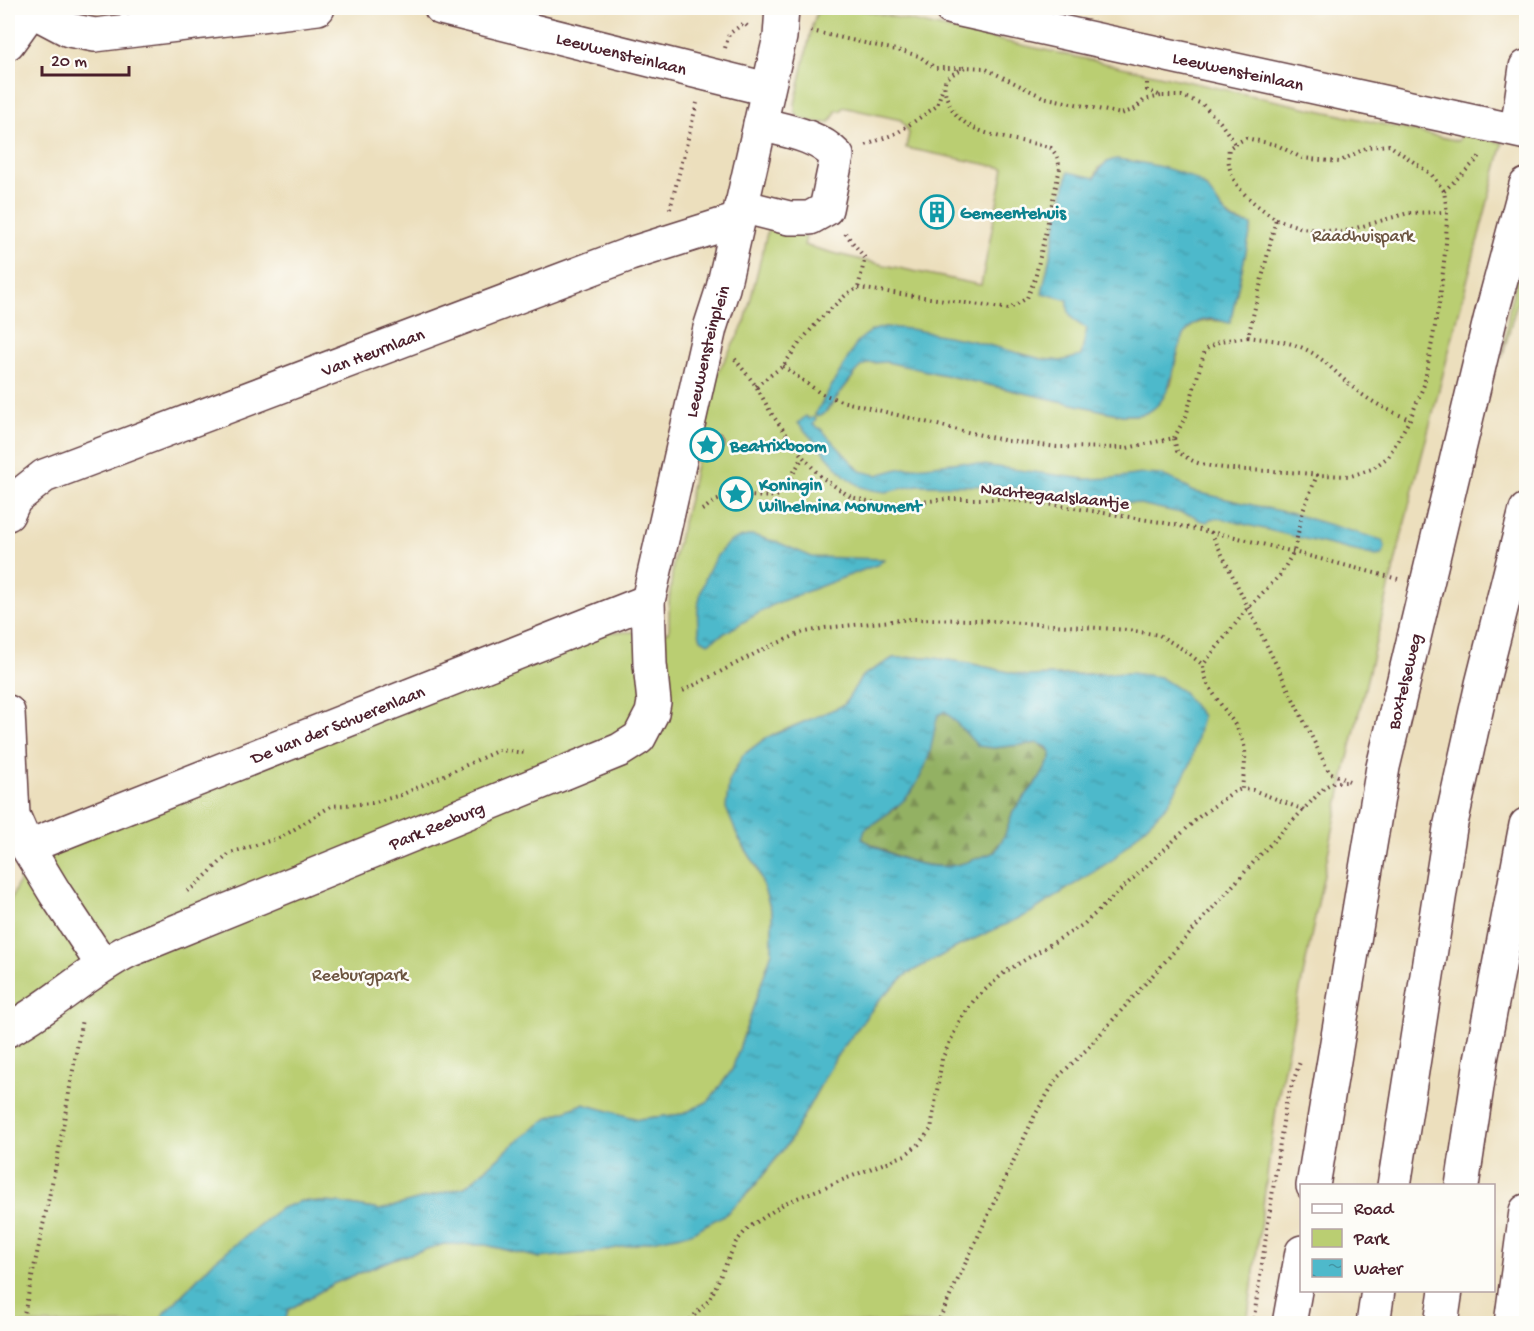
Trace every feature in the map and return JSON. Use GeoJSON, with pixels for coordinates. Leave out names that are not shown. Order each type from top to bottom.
{"type":"FeatureCollection","features":[{"type":"Feature","properties":{"kind":"main road"},"geometry":{"type":"LineString","coordinates":[[8,43],[32,9],[69,30],[95,36],[318,8]]}},
{"type":"Feature","properties":{"kind":"main road","name":"Leeuwensteinlaan"},"geometry":{"type":"LineString","coordinates":[[441,8],[767,89]]}},
{"type":"Feature","properties":{"kind":"main road","name":"Leeuwensteinlaan"},"geometry":{"type":"LineString","coordinates":[[951,8],[1511,129]]}},
{"type":"Feature","properties":{"kind":"main road","name":"Leeuwensteinplein"},"geometry":{"type":"LineString","coordinates":[[648,601],[710,328],[723,288],[767,89],[780,37],[793,18]]}},
{"type":"Feature","properties":{"kind":"main road"},"geometry":{"type":"LineString","coordinates":[[1511,129],[1527,67]]}},
{"type":"Feature","properties":{"kind":"main road"},"geometry":{"type":"LineString","coordinates":[[740,213],[810,218],[826,209],[837,156],[827,145],[809,136],[760,123]]}},
{"type":"Feature","properties":{"kind":"main road","name":"Boxtelseweg"},"geometry":{"type":"LineString","coordinates":[[1313,1184],[1383,766],[1487,331],[1527,185]]}},
{"type":"Feature","properties":{"kind":"main road","name":"Van Heurnlaan"},"geometry":{"type":"LineString","coordinates":[[11,506],[45,476],[630,254],[680,238],[740,213]]}},
{"type":"Feature","properties":{"kind":"main road"},"geometry":{"type":"LineString","coordinates":[[1394,1184],[1450,828],[1482,684],[1527,510]]}},
{"type":"Feature","properties":{"kind":"main road","name":"Park Reeburg"},"geometry":{"type":"LineString","coordinates":[[8,1030],[28,1019],[102,964],[171,933],[620,750],[639,738],[652,713],[654,702],[648,601]]}},
{"type":"Feature","properties":{"kind":"main road","name":"De van der Schuerenlaan"},"geometry":{"type":"LineString","coordinates":[[27,847],[648,601]]}},
{"type":"Feature","properties":{"kind":"main road"},"geometry":{"type":"LineString","coordinates":[[8,712],[14,816],[27,847],[102,964]]}},
{"type":"Feature","properties":{"kind":"main road"},"geometry":{"type":"LineString","coordinates":[[1462,1184],[1481,1060],[1527,825]]}},
{"type":"Feature","properties":{"kind":"main road"},"geometry":{"type":"LineString","coordinates":[[1511,1323],[1527,1211]]}},
{"type":"Feature","properties":{"kind":"main road"},"geometry":{"type":"LineString","coordinates":[[1289,1323],[1300,1262]]}},
{"type":"Feature","properties":{"kind":"main road"},"geometry":{"type":"LineString","coordinates":[[1373,1323],[1378,1292]]}},
{"type":"Feature","properties":{"kind":"main road"},"geometry":{"type":"LineString","coordinates":[[1441,1323],[1446,1292]]}},
{"type":"Feature","properties":{"kind":"path"},"geometry":{"type":"LineString","coordinates":[[793,18],[919,56],[935,69],[984,68],[1043,97],[1122,114],[1135,109],[1143,100],[1161,96],[1182,96],[1202,104],[1220,122],[1235,144]]}},
{"type":"Feature","properties":{"kind":"path"},"geometry":{"type":"LineString","coordinates":[[1147,50],[1147,90],[1161,96]]}},
{"type":"Feature","properties":{"kind":"path"},"geometry":{"type":"LineString","coordinates":[[837,156],[897,133],[938,106],[946,78],[965,68]]}},
{"type":"Feature","properties":{"kind":"path"},"geometry":{"type":"LineString","coordinates":[[680,238],[670,211],[705,73]]}},
{"type":"Feature","properties":{"kind":"path"},"geometry":{"type":"LineString","coordinates":[[756,386],[783,366],[821,318],[848,293],[858,288],[1009,309],[1027,298],[1035,279],[1060,168],[1057,156],[1051,148],[977,130],[961,119],[949,104],[943,86]]}},
{"type":"Feature","properties":{"kind":"path"},"geometry":{"type":"LineString","coordinates":[[1444,192],[1478,159],[1491,133],[1511,129]]}},
{"type":"Feature","properties":{"kind":"path"},"geometry":{"type":"LineString","coordinates":[[1410,419],[1363,396],[1320,358],[1305,349],[1274,340],[1248,337],[1221,341],[1205,350],[1186,416],[1174,438],[1177,451],[1200,464],[1351,476],[1372,469],[1388,457],[1410,419],[1424,385],[1440,299],[1447,212],[1444,192],[1431,174],[1389,145],[1368,147],[1339,162],[1302,158],[1277,145],[1246,138],[1228,148],[1228,168],[1240,189],[1251,202],[1276,219],[1302,228],[1342,232],[1408,213],[1447,212]]}},
{"type":"Feature","properties":{"kind":"path"},"geometry":{"type":"LineString","coordinates":[[826,209],[866,258],[858,288]]}},
{"type":"Feature","properties":{"kind":"path"},"geometry":{"type":"LineString","coordinates":[[1248,337],[1276,219]]}},
{"type":"Feature","properties":{"kind":"path","name":"Nachtegaalslaantje"},"geometry":{"type":"LineString","coordinates":[[710,328],[756,386],[771,413],[803,457],[821,477],[850,497],[888,506],[946,499],[1002,499],[1055,505],[1294,549],[1400,579]]}},
{"type":"Feature","properties":{"kind":"path"},"geometry":{"type":"LineString","coordinates":[[783,366],[820,393],[841,401],[986,436],[1057,447],[1127,448],[1174,438]]}},
{"type":"Feature","properties":{"kind":"path"},"geometry":{"type":"LineString","coordinates":[[697,513],[717,500],[735,495],[767,498],[780,495],[803,457]]}},
{"type":"Feature","properties":{"kind":"path"},"geometry":{"type":"LineString","coordinates":[[1242,789],[1245,750],[1237,729],[1204,678],[1203,665],[1247,609],[1281,574],[1294,549],[1303,511],[1317,475]]}},
{"type":"Feature","properties":{"kind":"path"},"geometry":{"type":"LineString","coordinates":[[937,1323],[1035,1115],[1057,1078],[1086,1050],[1261,854],[1325,787],[1334,782],[1352,782],[1329,772],[1211,532]]}},
{"type":"Feature","properties":{"kind":"path"},"geometry":{"type":"LineString","coordinates":[[654,702],[670,697],[764,649],[801,633],[825,628],[911,619],[976,620],[1129,630],[1159,635],[1203,665]]}},
{"type":"Feature","properties":{"kind":"path"},"geometry":{"type":"LineString","coordinates":[[178,896],[195,886],[230,853],[282,837],[331,806],[372,803],[402,795],[499,750],[532,754]]}},
{"type":"Feature","properties":{"kind":"path"},"geometry":{"type":"LineString","coordinates":[[686,1323],[710,1299],[736,1242],[748,1228],[785,1203],[905,1155],[919,1144],[931,1129],[942,1059],[960,1020],[975,999],[1005,972],[1084,924],[1199,817],[1233,792],[1242,789],[1253,790],[1304,810]]}},
{"type":"Feature","properties":{"kind":"path"},"geometry":{"type":"LineString","coordinates":[[22,1323],[58,1155],[82,1016]]}},
{"type":"Feature","properties":{"kind":"green space","name":"Reeburgpark"},"geometry":{"type":"Polygon","coordinates":[[[823,8],[853,8],[1459,141],[1461,133],[1503,143],[1410,501],[1347,762],[1277,1102],[1247,1323],[285,1323],[288,1310],[333,1284],[393,1259],[444,1244],[486,1245],[540,1258],[726,1214],[753,1188],[789,1142],[836,1057],[879,1000],[907,974],[959,946],[1103,673],[1027,676],[928,657],[893,658],[862,676],[844,705],[766,738],[743,755],[729,781],[738,837],[757,867],[772,913],[772,952],[732,1070],[709,1101],[683,1114],[638,1119],[583,1104],[550,1117],[517,1141],[465,1187],[423,1200],[380,1210],[339,1203],[301,1201],[212,1263],[158,1323],[8,1324],[8,906],[21,877],[75,839],[602,632],[669,632],[669,602],[674,558],[689,499],[711,390],[745,322],[768,229],[806,237],[804,245],[826,251],[981,285],[1004,168],[906,148],[909,133],[901,120],[843,107],[841,111],[837,110],[830,122],[812,122],[799,117],[795,104],[816,15],[823,8]],[[1107,162],[1099,168],[1042,293],[1069,300],[1070,314],[1079,324],[1088,328],[1082,356],[1061,361],[1041,359],[973,341],[884,327],[824,414],[860,367],[868,363],[887,362],[1122,415],[1136,415],[1171,384],[1181,343],[1190,328],[1205,321],[1230,322],[1252,225],[1234,220],[1224,212],[1205,186],[1107,162]]]}},
{"type":"Feature","properties":{"kind":"green space"},"geometry":{"type":"Polygon","coordinates":[[[1526,245],[1526,269],[1502,358],[1510,305],[1526,245]]]}},
{"type":"Feature","properties":{"kind":"green space"},"geometry":{"type":"Polygon","coordinates":[[[945,711],[957,723],[994,748],[1038,743],[1051,752],[1051,758],[1040,778],[1013,811],[1005,835],[995,852],[961,864],[938,866],[904,859],[862,839],[865,829],[896,808],[932,733],[938,715],[945,711]]]}},
{"type":"Feature","properties":{"kind":"water"},"geometry":{"type":"Polygon","coordinates":[[[1116,159],[1184,174],[1202,184],[1228,217],[1252,225],[1230,323],[1211,319],[1196,323],[1186,332],[1180,344],[1168,388],[1161,401],[1150,411],[1122,415],[887,362],[868,363],[860,367],[824,414],[818,416],[815,414],[858,341],[871,331],[884,327],[910,329],[973,341],[1041,359],[1061,361],[1081,356],[1087,328],[1072,318],[1068,310],[1068,300],[1042,293],[1068,172],[1095,178],[1103,166],[1116,159]]]}},
{"type":"Feature","properties":{"kind":"water"},"geometry":{"type":"Polygon","coordinates":[[[806,416],[809,419],[814,417],[816,419],[813,425],[821,429],[860,471],[877,475],[898,469],[961,462],[1085,479],[1142,474],[1162,475],[1181,483],[1191,491],[1297,515],[1382,540],[1385,547],[1382,555],[1376,556],[1218,518],[1207,522],[1194,516],[1135,503],[999,486],[918,485],[886,492],[872,490],[861,487],[845,476],[798,423],[806,416]]]}},
{"type":"Feature","properties":{"kind":"water"},"geometry":{"type":"Polygon","coordinates":[[[752,535],[777,542],[812,557],[884,559],[879,564],[774,604],[708,643],[701,639],[698,627],[699,601],[707,574],[721,551],[730,542],[752,535]]]}},
{"type":"Feature","properties":{"kind":"water"},"geometry":{"type":"Polygon","coordinates":[[[928,657],[1027,676],[1131,673],[1160,677],[1182,691],[1202,716],[1191,763],[1168,804],[1112,860],[1030,913],[959,946],[907,974],[879,1000],[836,1057],[789,1142],[753,1188],[726,1214],[691,1233],[597,1252],[540,1258],[486,1245],[444,1244],[393,1259],[333,1284],[288,1310],[285,1323],[158,1323],[212,1263],[279,1209],[301,1201],[339,1203],[380,1210],[465,1187],[517,1141],[550,1117],[583,1104],[638,1119],[683,1114],[709,1101],[732,1070],[772,952],[772,913],[757,867],[738,837],[726,808],[729,781],[743,755],[766,738],[844,705],[862,676],[893,658],[928,657]],[[945,711],[938,715],[929,756],[916,785],[895,808],[865,829],[862,839],[904,859],[927,865],[961,864],[995,852],[1005,835],[1013,811],[1040,778],[1051,758],[1051,753],[1047,747],[1038,743],[994,748],[978,746],[945,711]]]}},
{"type":"Feature","properties":{"kind":"place","name":"Gemeentehuis"},"geometry":{"type":"Point","coordinates":[937,212]}},
{"type":"Feature","properties":{"kind":"place","name":"Beatrixboom"},"geometry":{"type":"Point","coordinates":[707,445]}},
{"type":"Feature","properties":{"kind":"place","name":"Koningin Wilhelmina Monument"},"geometry":{"type":"Point","coordinates":[736,494]}},
{"type":"Feature","properties":{"kind":"park label","name":"Raadhuispark"},"geometry":{"type":"Point","coordinates":[1363,235]}}]}
